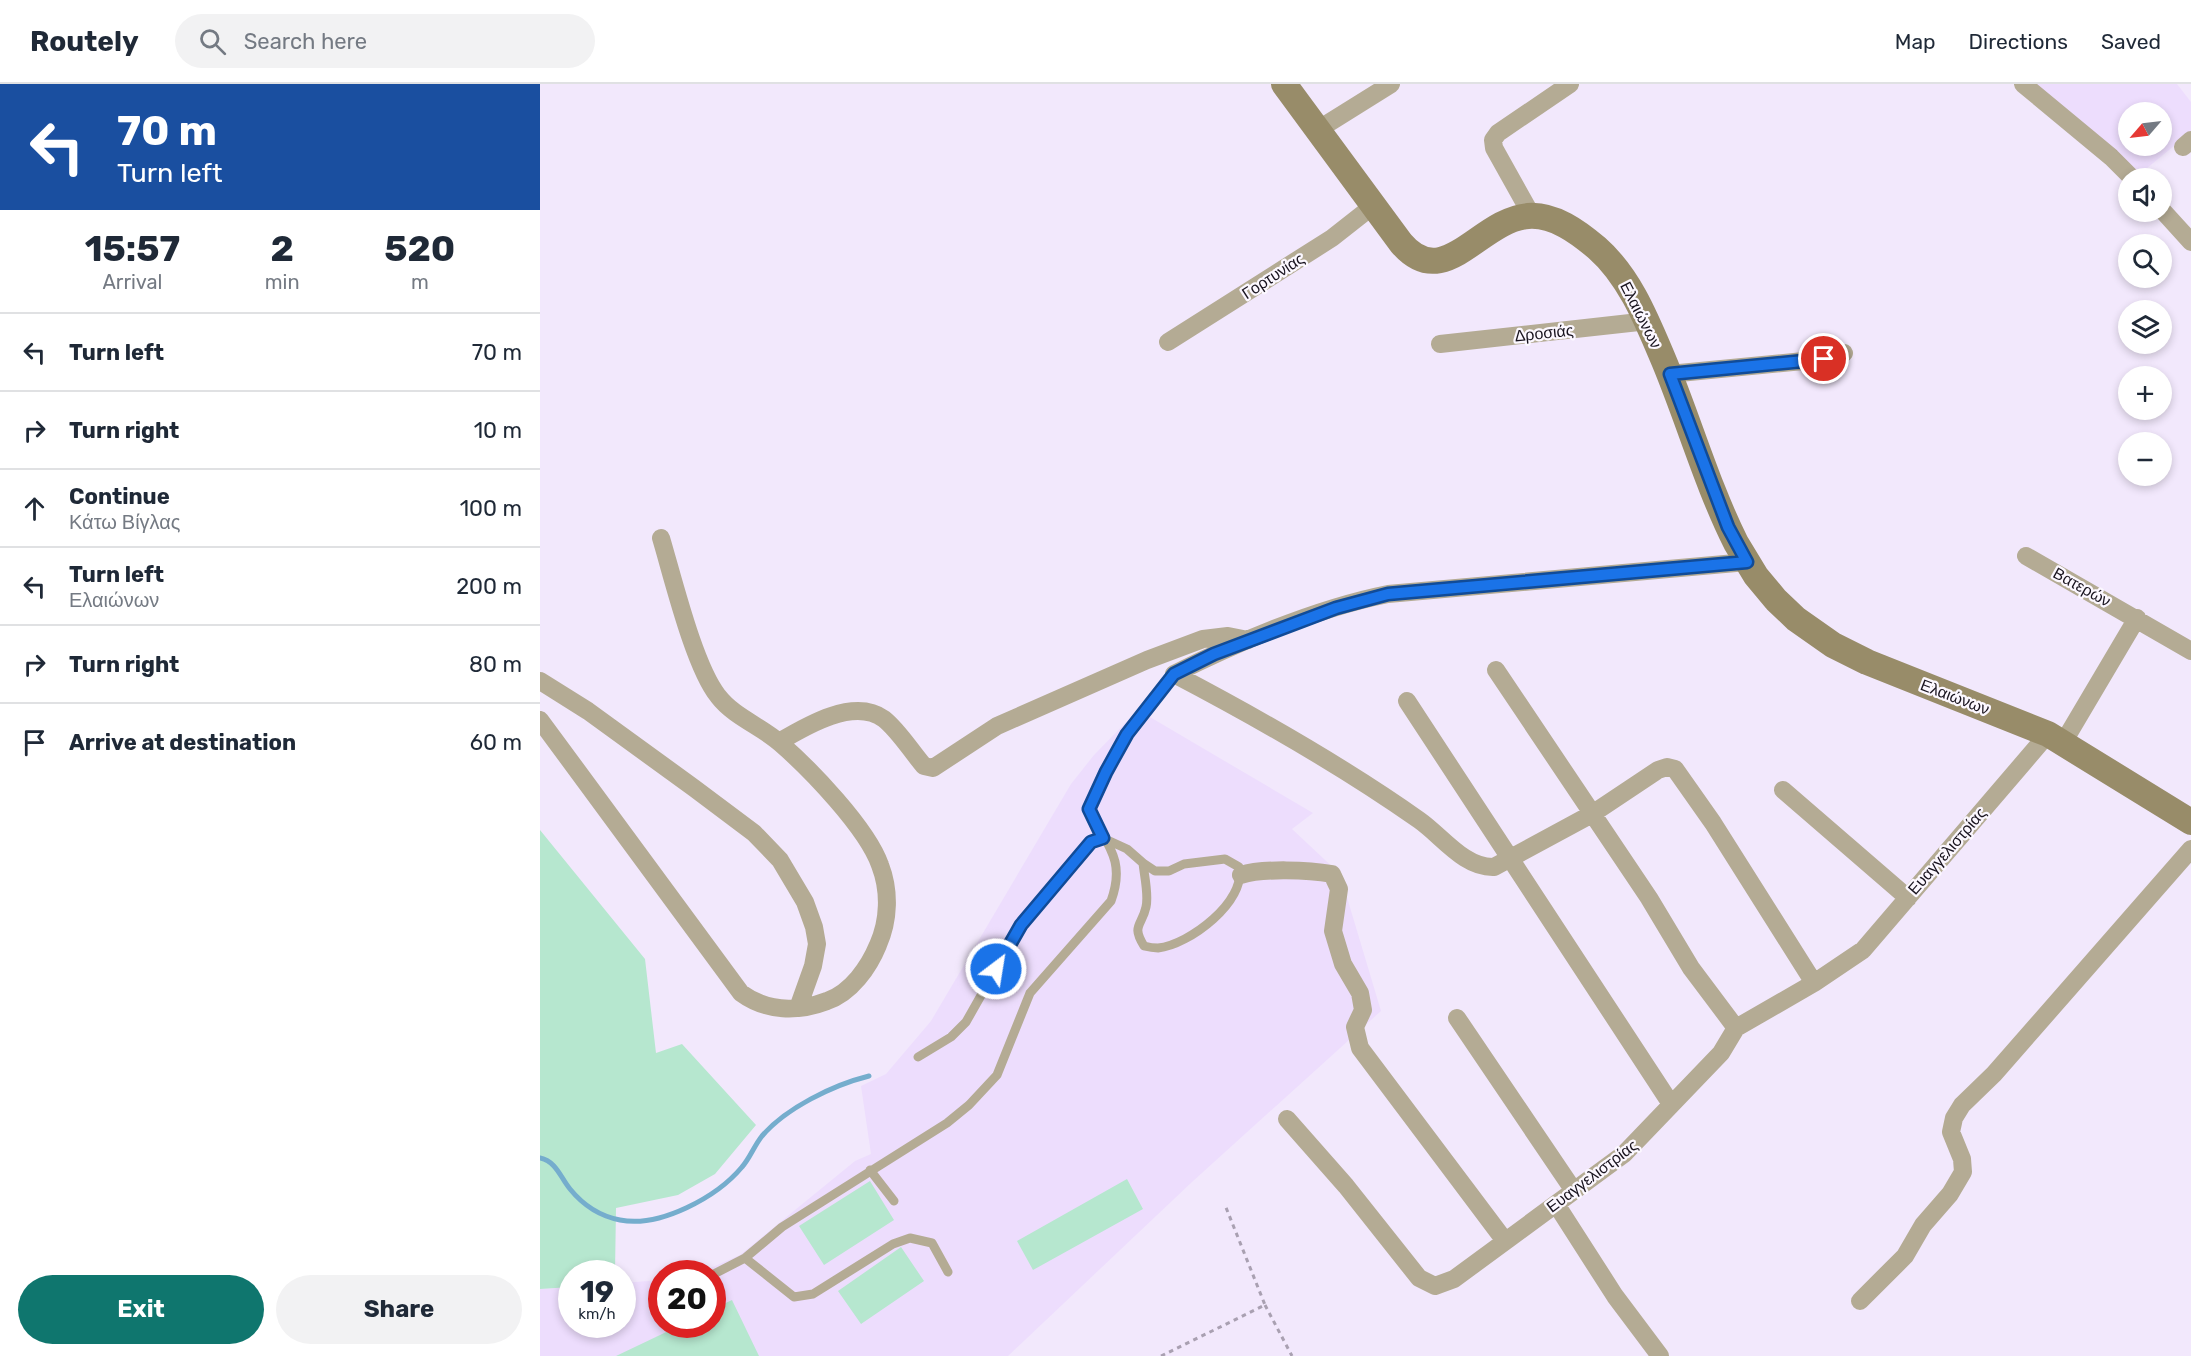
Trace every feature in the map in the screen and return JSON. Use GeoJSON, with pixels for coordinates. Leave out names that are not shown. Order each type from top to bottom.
{"type":"FeatureCollection","features":[{"type":"Feature","properties":{"kind":"main road","name":"Ελαιώνων"},"geometry":{"type":"LineString","coordinates":[[1284,84],[1408,251],[1419,259],[1433,263],[1448,259],[1502,224],[1532,216],[1560,223],[1596,247],[1618,272],[1648,321],[1728,527],[1747,562],[1785,609],[1833,645],[1868,662],[2055,739],[2191,822]]}},
{"type":"Feature","properties":{"kind":"street"},"geometry":{"type":"LineString","coordinates":[[1319,129],[1391,84]]}},
{"type":"Feature","properties":{"kind":"street"},"geometry":{"type":"LineString","coordinates":[[1532,216],[1494,148],[1493,140],[1498,133],[1570,84]]}},
{"type":"Feature","properties":{"kind":"street"},"geometry":{"type":"LineString","coordinates":[[2023,84],[2122,168]]}},
{"type":"Feature","properties":{"kind":"street","name":"Γορτυνίας"},"geometry":{"type":"LineString","coordinates":[[1168,342],[1332,238],[1374,205]]}},
{"type":"Feature","properties":{"kind":"street"},"geometry":{"type":"LineString","coordinates":[[2172,221],[2191,242]]}},
{"type":"Feature","properties":{"kind":"street","name":"Δροσιάς"},"geometry":{"type":"LineString","coordinates":[[1440,344],[1648,321]]}},
{"type":"Feature","properties":{"kind":"street"},"geometry":{"type":"LineString","coordinates":[[1670,374],[1824,359],[1844,353]]}},
{"type":"Feature","properties":{"kind":"street"},"geometry":{"type":"LineString","coordinates":[[540,720],[741,993],[754,1003],[773,1008],[798,1008],[832,1000],[857,979],[874,956],[882,935],[887,904],[884,879],[874,851],[836,801],[779,742],[732,710],[710,684],[661,538]]}},
{"type":"Feature","properties":{"kind":"street","name":"Βατερών"},"geometry":{"type":"LineString","coordinates":[[2026,556],[2191,651]]}},
{"type":"Feature","properties":{"kind":"street"},"geometry":{"type":"LineString","coordinates":[[1174,674],[1214,654],[1250,640],[1336,608],[1388,594],[1747,562]]}},
{"type":"Feature","properties":{"kind":"street","name":"Ευαγγελιστρίας"},"geometry":{"type":"LineString","coordinates":[[1287,1119],[1346,1186],[1419,1278],[1435,1286],[1454,1279],[1624,1154],[1650,1130],[1671,1104],[1721,1053],[1736,1028],[1814,983],[1863,950],[1908,897],[2055,739],[2137,618]]}},
{"type":"Feature","properties":{"kind":"street"},"geometry":{"type":"LineString","coordinates":[[779,742],[809,724],[863,711],[884,719],[924,766],[933,768],[997,726],[1147,660],[1209,638],[1228,636],[1250,640]]}},
{"type":"Feature","properties":{"kind":"street"},"geometry":{"type":"LineString","coordinates":[[1496,670],[1649,898],[1691,968],[1736,1028]]}},
{"type":"Feature","properties":{"kind":"street"},"geometry":{"type":"LineString","coordinates":[[1174,674],[1273,726],[1421,821],[1470,862],[1482,867],[1494,867],[1592,814],[1658,770],[1667,767],[1675,769],[1814,983]]}},
{"type":"Feature","properties":{"kind":"street"},"geometry":{"type":"LineString","coordinates":[[540,681],[588,711],[694,788],[754,833],[780,860],[804,902],[814,927],[817,944],[813,966],[798,1008]]}},
{"type":"Feature","properties":{"kind":"street"},"geometry":{"type":"LineString","coordinates":[[1407,701],[1671,1104]]}},
{"type":"Feature","properties":{"kind":"street"},"geometry":{"type":"LineString","coordinates":[[1783,790],[1908,897]]}},
{"type":"Feature","properties":{"kind":"street"},"geometry":{"type":"LineString","coordinates":[[1860,1301],[1905,1256],[1923,1225],[1950,1194],[1963,1172],[1962,1159],[1951,1132],[1954,1118],[1962,1105],[1994,1074],[2191,849]]}},
{"type":"Feature","properties":{"kind":"street"},"geometry":{"type":"LineString","coordinates":[[1241,875],[1254,871],[1315,871],[1332,874],[1339,889],[1332,931],[1343,964],[1360,993],[1363,1010],[1355,1027],[1360,1048],[1505,1241]]}},
{"type":"Feature","properties":{"kind":"street"},"geometry":{"type":"LineString","coordinates":[[1457,1018],[1574,1191]]}},
{"type":"Feature","properties":{"kind":"street"},"geometry":{"type":"LineString","coordinates":[[1556,1204],[1616,1296],[1660,1356]]}},
{"type":"Feature","properties":{"kind":"lane"},"geometry":{"type":"LineString","coordinates":[[726,1268],[745,1258],[782,1227],[947,1123],[969,1106],[997,1075],[1030,993],[1111,901],[1118,883],[1118,862],[1089,809],[1127,734],[1174,674]]}},
{"type":"Feature","properties":{"kind":"lane"},"geometry":{"type":"LineString","coordinates":[[918,1057],[951,1037],[966,1022],[1021,925],[1091,842],[1103,838],[1127,849],[1155,871],[1169,871],[1184,864],[1225,859],[1239,867],[1241,875],[1238,890],[1227,907],[1185,940],[1159,948],[1144,946],[1137,935],[1138,921],[1147,906],[1143,863]]}},
{"type":"Feature","properties":{"kind":"lane"},"geometry":{"type":"LineString","coordinates":[[870,1170],[894,1201]]}},
{"type":"Feature","properties":{"kind":"lane"},"geometry":{"type":"LineString","coordinates":[[745,1258],[794,1297],[813,1294],[893,1244],[910,1238],[932,1243],[948,1272]]}},
{"type":"Feature","properties":{"kind":"path"},"geometry":{"type":"LineString","coordinates":[[1225,1205],[1265,1305],[1292,1356]]}},
{"type":"Feature","properties":{"kind":"path"},"geometry":{"type":"LineString","coordinates":[[1161,1356],[1265,1305]]}},
{"type":"Feature","properties":{"kind":"shaded area"},"geometry":{"type":"Polygon","coordinates":[[[2028,84],[2177,84],[2191,102],[2191,132],[2172,148],[2172,102],[2118,102],[2118,155],[2028,84]]]}},
{"type":"Feature","properties":{"kind":"shaded area"},"geometry":{"type":"Polygon","coordinates":[[[2119,156],[2162,156],[2147,168],[2135,168],[2119,156]]]}},
{"type":"Feature","properties":{"kind":"shaded area"},"geometry":{"type":"Polygon","coordinates":[[[1138,710],[1313,813],[1292,829],[1340,874],[1381,1011],[1192,1182],[1008,1356],[540,1356],[540,1289],[558,1288],[558,1338],[636,1338],[636,1282],[648,1281],[648,1338],[726,1338],[726,1261],[740,1255],[855,1161],[871,1154],[861,1086],[886,1074],[931,1021],[1071,784],[1094,755],[1138,710]]]}},
{"type":"Feature","properties":{"kind":"green space"},"geometry":{"type":"Polygon","coordinates":[[[540,830],[645,959],[656,1053],[682,1044],[756,1125],[715,1174],[678,1195],[616,1208],[615,1260],[558,1260],[558,1288],[540,1289],[540,830]]]}},
{"type":"Feature","properties":{"kind":"green space"},"geometry":{"type":"Polygon","coordinates":[[[1127,1179],[1143,1209],[1033,1270],[1017,1241],[1127,1179]]]}},
{"type":"Feature","properties":{"kind":"green space"},"geometry":{"type":"Polygon","coordinates":[[[870,1181],[894,1220],[824,1265],[799,1226],[870,1181]]]}},
{"type":"Feature","properties":{"kind":"green space"},"geometry":{"type":"Polygon","coordinates":[[[901,1247],[924,1281],[861,1324],[838,1291],[901,1247]]]}},
{"type":"Feature","properties":{"kind":"green space"},"geometry":{"type":"Polygon","coordinates":[[[732,1300],[759,1356],[616,1356],[654,1338],[726,1338],[726,1303],[732,1300]]]}},
{"type":"Feature","properties":{"kind":"waterway"},"geometry":{"type":"LineString","coordinates":[[540,1158],[554,1166],[575,1195],[598,1213],[620,1220],[636,1221],[670,1215],[703,1199],[731,1178],[742,1167],[762,1136],[784,1116],[840,1085],[869,1076]]}},
{"type":"Feature","properties":{"kind":"route"},"geometry":{"type":"LineString","coordinates":[[996,969],[1021,925],[1091,842],[1103,838],[1089,809],[1127,734],[1174,674],[1214,654],[1336,608],[1388,594],[1747,562],[1728,527],[1670,374],[1824,359]]}}]}
